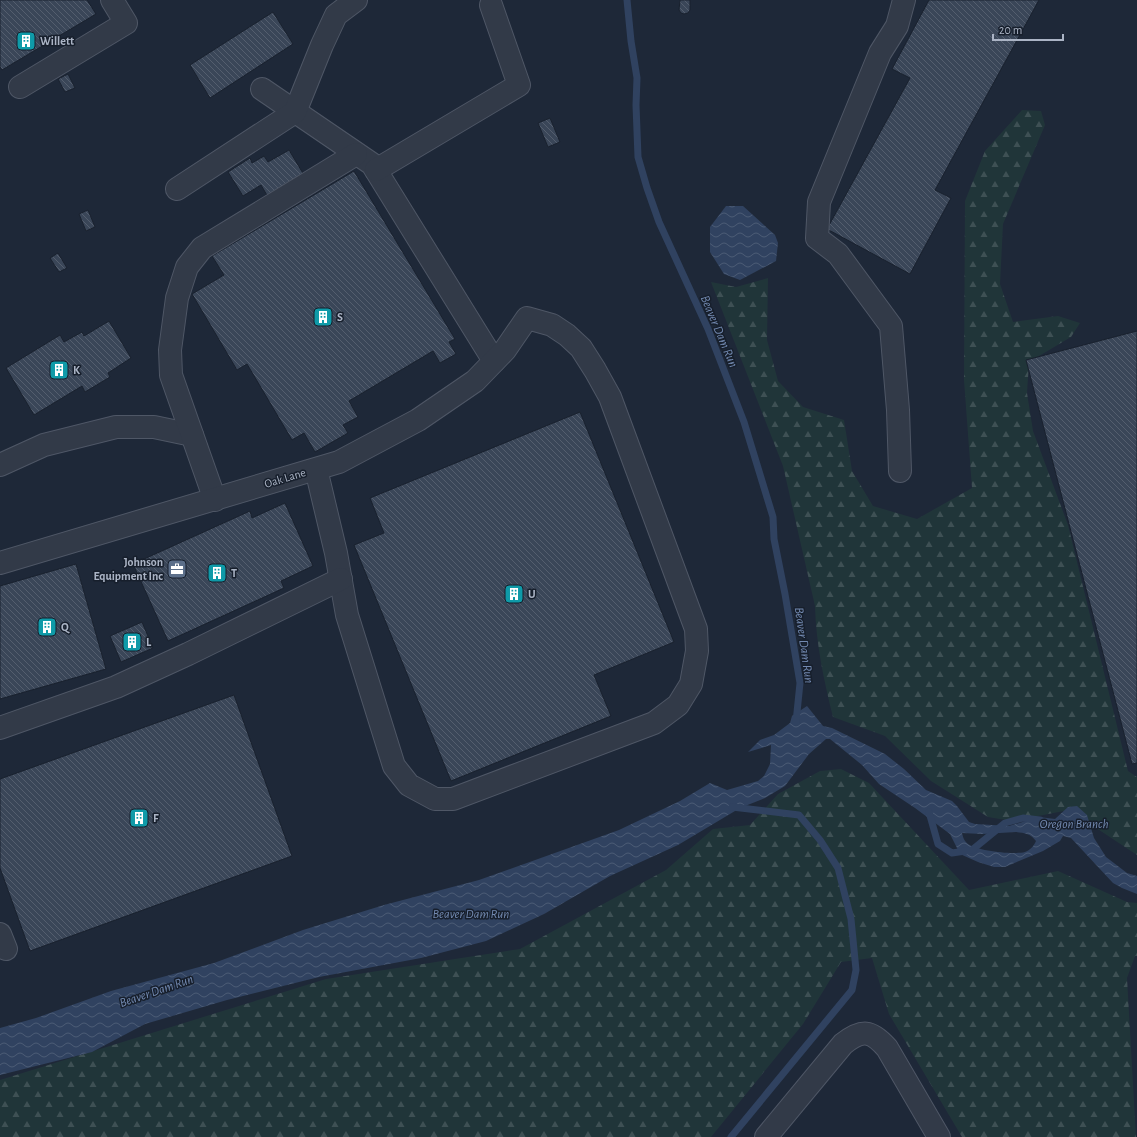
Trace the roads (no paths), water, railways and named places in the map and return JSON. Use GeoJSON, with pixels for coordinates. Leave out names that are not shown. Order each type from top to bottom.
{"type":"FeatureCollection","features":[{"type":"Feature","properties":{"kind":"street"},"geometry":{"type":"LineString","coordinates":[[20,86],[126,23],[112,0]]}},
{"type":"Feature","properties":{"kind":"street"},"geometry":{"type":"LineString","coordinates":[[177,189],[295,112],[322,45],[336,15],[356,0]]}},
{"type":"Feature","properties":{"kind":"street"},"geometry":{"type":"LineString","coordinates":[[900,471],[898,410],[891,326],[838,254],[817,238],[819,202],[880,53],[897,26],[904,0]]}},
{"type":"Feature","properties":{"kind":"street"},"geometry":{"type":"LineString","coordinates":[[376,170],[518,85],[491,5]]}},
{"type":"Feature","properties":{"kind":"street"},"geometry":{"type":"LineString","coordinates":[[262,90],[372,164],[494,361]]}},
{"type":"Feature","properties":{"kind":"street"},"geometry":{"type":"LineString","coordinates":[[215,500],[171,375],[170,350],[177,298],[187,266],[202,248],[356,154]]}},
{"type":"Feature","properties":{"kind":"street","name":"Oak Lane"},"geometry":{"type":"LineString","coordinates":[[0,564],[339,462],[418,420],[475,381],[505,350],[527,318],[552,325],[567,335],[581,348],[610,397],[696,629],[697,651],[691,684],[678,705],[654,723],[453,798],[436,799],[409,786],[394,766],[347,615],[341,579]]}},
{"type":"Feature","properties":{"kind":"street"},"geometry":{"type":"LineString","coordinates":[[0,465],[44,445],[116,427],[154,427],[192,436]]}},
{"type":"Feature","properties":{"kind":"street"},"geometry":{"type":"LineString","coordinates":[[0,728],[116,687],[188,654],[341,579],[316,469]]}},
{"type":"Feature","properties":{"kind":"street"},"geometry":{"type":"LineString","coordinates":[[766,1137],[843,1044],[853,1036],[866,1033],[877,1037],[886,1048],[938,1137]]}},
{"type":"Feature","properties":{"kind":"water"},"geometry":{"type":"Polygon","coordinates":[[[726,206],[743,206],[775,235],[778,243],[776,261],[740,280],[724,274],[710,252],[710,227],[726,206]]]}},
{"type":"Feature","properties":{"kind":"water","name":"Beaver Dam Run"},"geometry":{"type":"Polygon","coordinates":[[[807,706],[823,726],[832,728],[885,754],[904,769],[926,790],[952,801],[969,822],[975,824],[1009,826],[1039,817],[1055,819],[1068,807],[1077,806],[1087,815],[1094,838],[1106,857],[1127,873],[1137,876],[1137,894],[1113,883],[1071,838],[1063,836],[1060,841],[1043,851],[1005,867],[994,867],[960,854],[950,834],[879,784],[862,765],[830,739],[826,739],[809,754],[785,786],[765,798],[740,808],[678,845],[610,876],[544,914],[486,941],[421,958],[319,977],[227,1000],[145,1024],[92,1052],[0,1075],[0,1028],[36,1018],[111,991],[214,963],[303,930],[384,905],[479,880],[619,830],[680,801],[710,783],[727,790],[758,781],[764,776],[770,764],[771,745],[748,752],[760,740],[774,735],[790,723],[792,716],[807,706]],[[1016,832],[982,834],[962,833],[968,844],[979,849],[996,852],[1020,853],[1027,851],[1033,846],[1036,841],[1030,835],[1016,832]]]}},
{"type":"Feature","properties":{"kind":"waterway","name":"Beaver Dam Run"},"geometry":{"type":"LineString","coordinates":[[627,0],[631,41],[637,78],[636,105],[638,157],[659,222],[708,329],[744,422],[773,517],[774,539],[800,683],[796,722]]}},
{"type":"Feature","properties":{"kind":"waterway"},"geometry":{"type":"LineString","coordinates":[[731,1137],[852,990],[856,970],[851,919],[838,868],[820,840],[799,815],[732,807]]}},
{"type":"Feature","properties":{"kind":"waterway","name":"Oregon Branch"},"geometry":{"type":"LineString","coordinates":[[929,812],[938,844],[952,853],[972,850],[1005,823],[1023,818],[1040,820]]}},
{"type":"Feature","properties":{"kind":"place","name":"Willett"},"geometry":{"type":"Point","coordinates":[26,41]}},
{"type":"Feature","properties":{"kind":"place","name":"S"},"geometry":{"type":"Point","coordinates":[323,317]}},
{"type":"Feature","properties":{"kind":"place","name":"K"},"geometry":{"type":"Point","coordinates":[59,370]}},
{"type":"Feature","properties":{"kind":"place","name":"Johnson Equipment Inc"},"geometry":{"type":"Point","coordinates":[177,569]}},
{"type":"Feature","properties":{"kind":"place","name":"T"},"geometry":{"type":"Point","coordinates":[217,573]}},
{"type":"Feature","properties":{"kind":"place","name":"U"},"geometry":{"type":"Point","coordinates":[514,594]}},
{"type":"Feature","properties":{"kind":"place","name":"Q"},"geometry":{"type":"Point","coordinates":[47,627]}},
{"type":"Feature","properties":{"kind":"place","name":"L"},"geometry":{"type":"Point","coordinates":[132,642]}},
{"type":"Feature","properties":{"kind":"place","name":"F"},"geometry":{"type":"Point","coordinates":[139,818]}}]}
